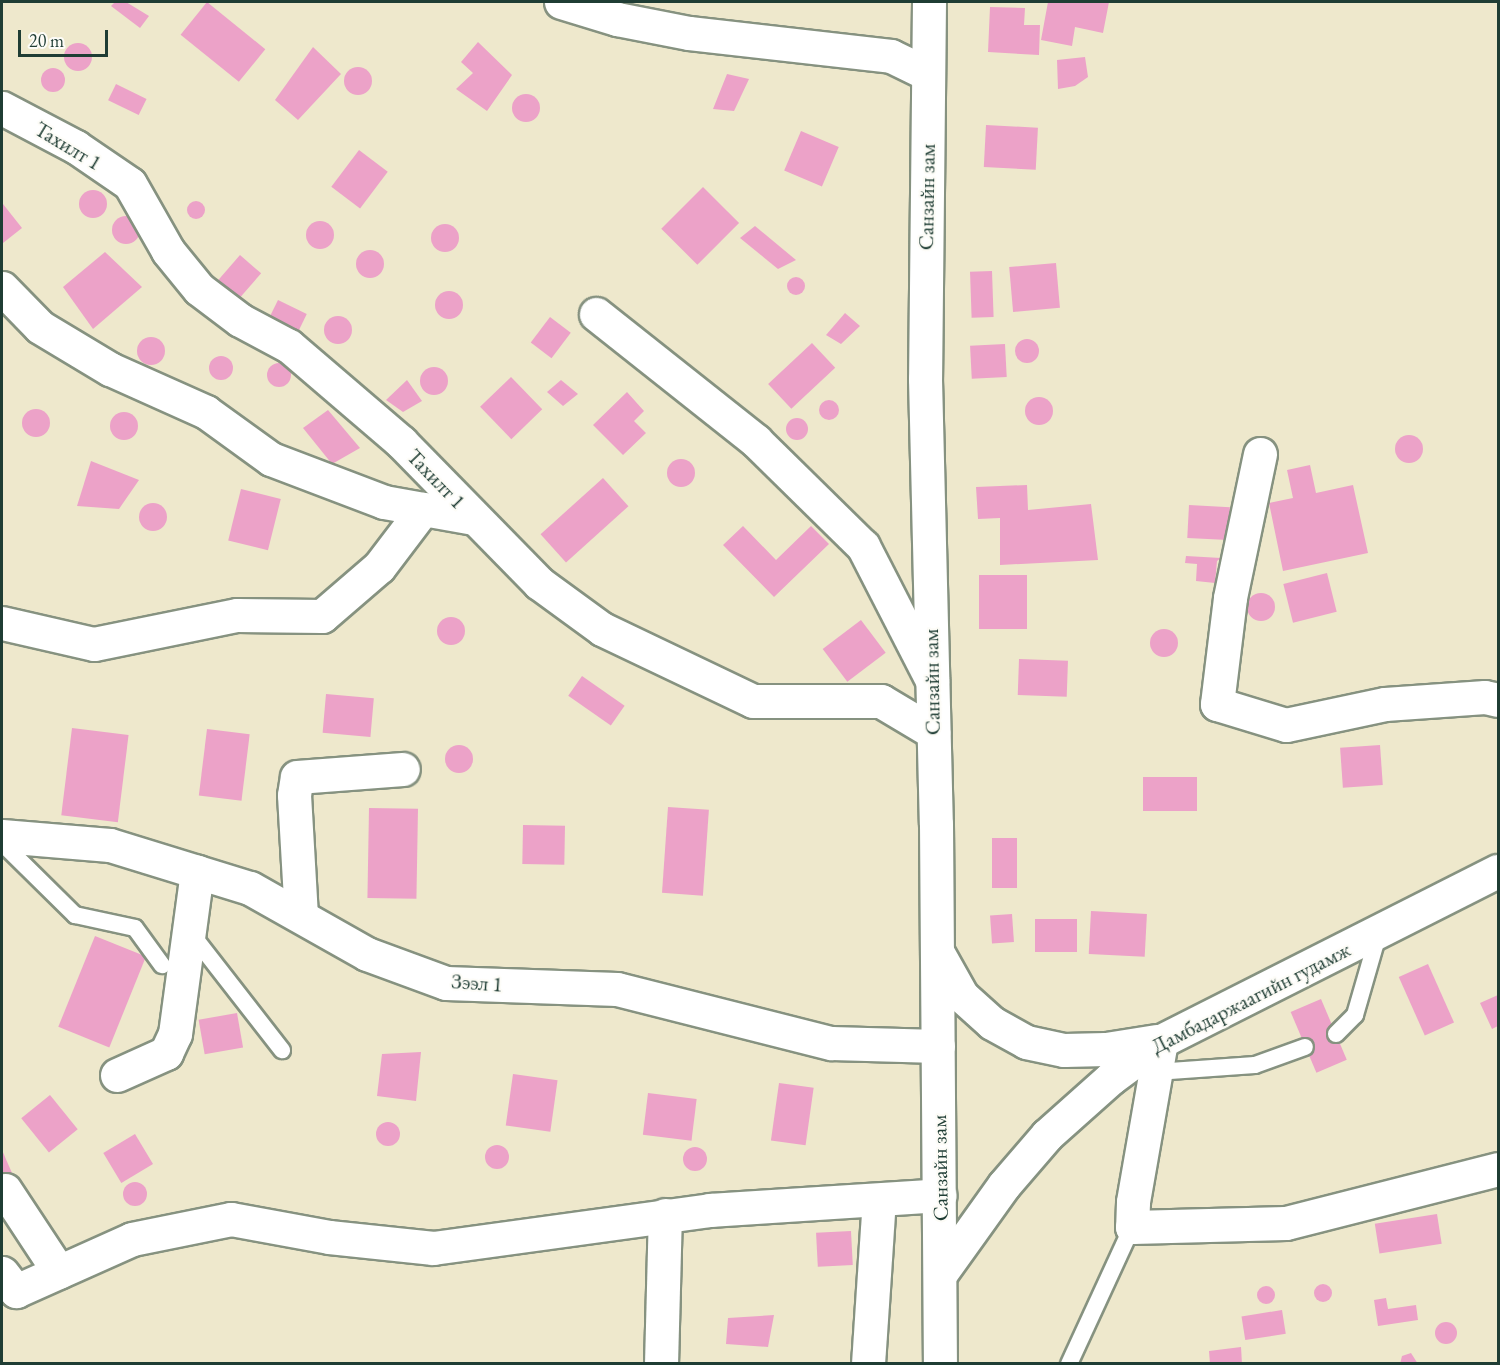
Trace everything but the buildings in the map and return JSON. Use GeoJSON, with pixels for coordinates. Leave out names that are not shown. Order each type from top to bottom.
{"type":"FeatureCollection","features":[{"type":"Feature","properties":{"kind":"street"},"geometry":{"type":"LineString","coordinates":[[561,2],[617,19],[689,33],[891,56],[928,74]]}},
{"type":"Feature","properties":{"kind":"street","name":"Санзайн зам"},"geometry":{"type":"LineString","coordinates":[[929,2],[925,379],[943,1361]]}},
{"type":"Feature","properties":{"kind":"street","name":"Тахилт 1"},"geometry":{"type":"LineString","coordinates":[[2,108],[53,135],[129,184],[168,251],[199,289],[240,320],[289,345],[401,442],[539,583],[602,629],[753,701],[881,700],[933,732]]}},
{"type":"Feature","properties":{"kind":"street"},"geometry":{"type":"LineString","coordinates":[[3,292],[40,327],[110,369],[206,412],[272,459],[384,502],[474,518]]}},
{"type":"Feature","properties":{"kind":"street"},"geometry":{"type":"LineString","coordinates":[[596,314],[756,441],[863,546],[932,680]]}},
{"type":"Feature","properties":{"kind":"street"},"geometry":{"type":"LineString","coordinates":[[1260,454],[1230,598],[1217,704],[1286,725],[1385,704],[1485,697],[1498,700]]}},
{"type":"Feature","properties":{"kind":"street"},"geometry":{"type":"LineString","coordinates":[[2,623],[94,644],[237,615],[322,616],[379,567],[423,509]]}},
{"type":"Feature","properties":{"kind":"street"},"geometry":{"type":"LineString","coordinates":[[301,916],[294,795],[297,777],[403,769]]}},
{"type":"Feature","properties":{"kind":"street","name":"Зээл 1"},"geometry":{"type":"LineString","coordinates":[[2,836],[110,845],[250,888],[367,954],[446,983],[617,989],[831,1042],[938,1046]]}},
{"type":"Feature","properties":{"kind":"street"},"geometry":{"type":"LineString","coordinates":[[117,1075],[166,1053],[175,1034],[197,871]]}},
{"type":"Feature","properties":{"kind":"street","name":"Дамбадаржаагийн гудамж"},"geometry":{"type":"LineString","coordinates":[[941,1273],[1004,1185],[1047,1135],[1111,1078],[1161,1041],[1498,871]]}},
{"type":"Feature","properties":{"kind":"street"},"geometry":{"type":"LineString","coordinates":[[937,951],[962,996],[992,1023],[1026,1042],[1064,1050],[1106,1049],[1161,1041],[1133,1202],[1132,1227],[1286,1223],[1498,1169]]}},
{"type":"Feature","properties":{"kind":"street"},"geometry":{"type":"LineString","coordinates":[[5,1190],[59,1272]]}},
{"type":"Feature","properties":{"kind":"street"},"geometry":{"type":"LineString","coordinates":[[2,1273],[16,1291],[132,1239],[231,1219],[329,1236],[432,1248],[665,1215],[940,1195]]}},
{"type":"Feature","properties":{"kind":"street"},"geometry":{"type":"LineString","coordinates":[[868,1364],[879,1200]]}},
{"type":"Feature","properties":{"kind":"street"},"geometry":{"type":"LineString","coordinates":[[661,1364],[665,1215]]}},
{"type":"Feature","properties":{"kind":"lane"},"geometry":{"type":"LineString","coordinates":[[2,119],[53,135]]}},
{"type":"Feature","properties":{"kind":"lane"},"geometry":{"type":"LineString","coordinates":[[2,843],[75,915],[135,928],[162,965]]}},
{"type":"Feature","properties":{"kind":"lane"},"geometry":{"type":"LineString","coordinates":[[189,932],[282,1050]]}},
{"type":"Feature","properties":{"kind":"lane"},"geometry":{"type":"LineString","coordinates":[[1336,1034],[1355,1015],[1379,932]]}},
{"type":"Feature","properties":{"kind":"lane"},"geometry":{"type":"LineString","coordinates":[[1156,1072],[1255,1065],[1305,1047]]}},
{"type":"Feature","properties":{"kind":"lane"},"geometry":{"type":"LineString","coordinates":[[1069,1364],[1132,1227]]}}]}
